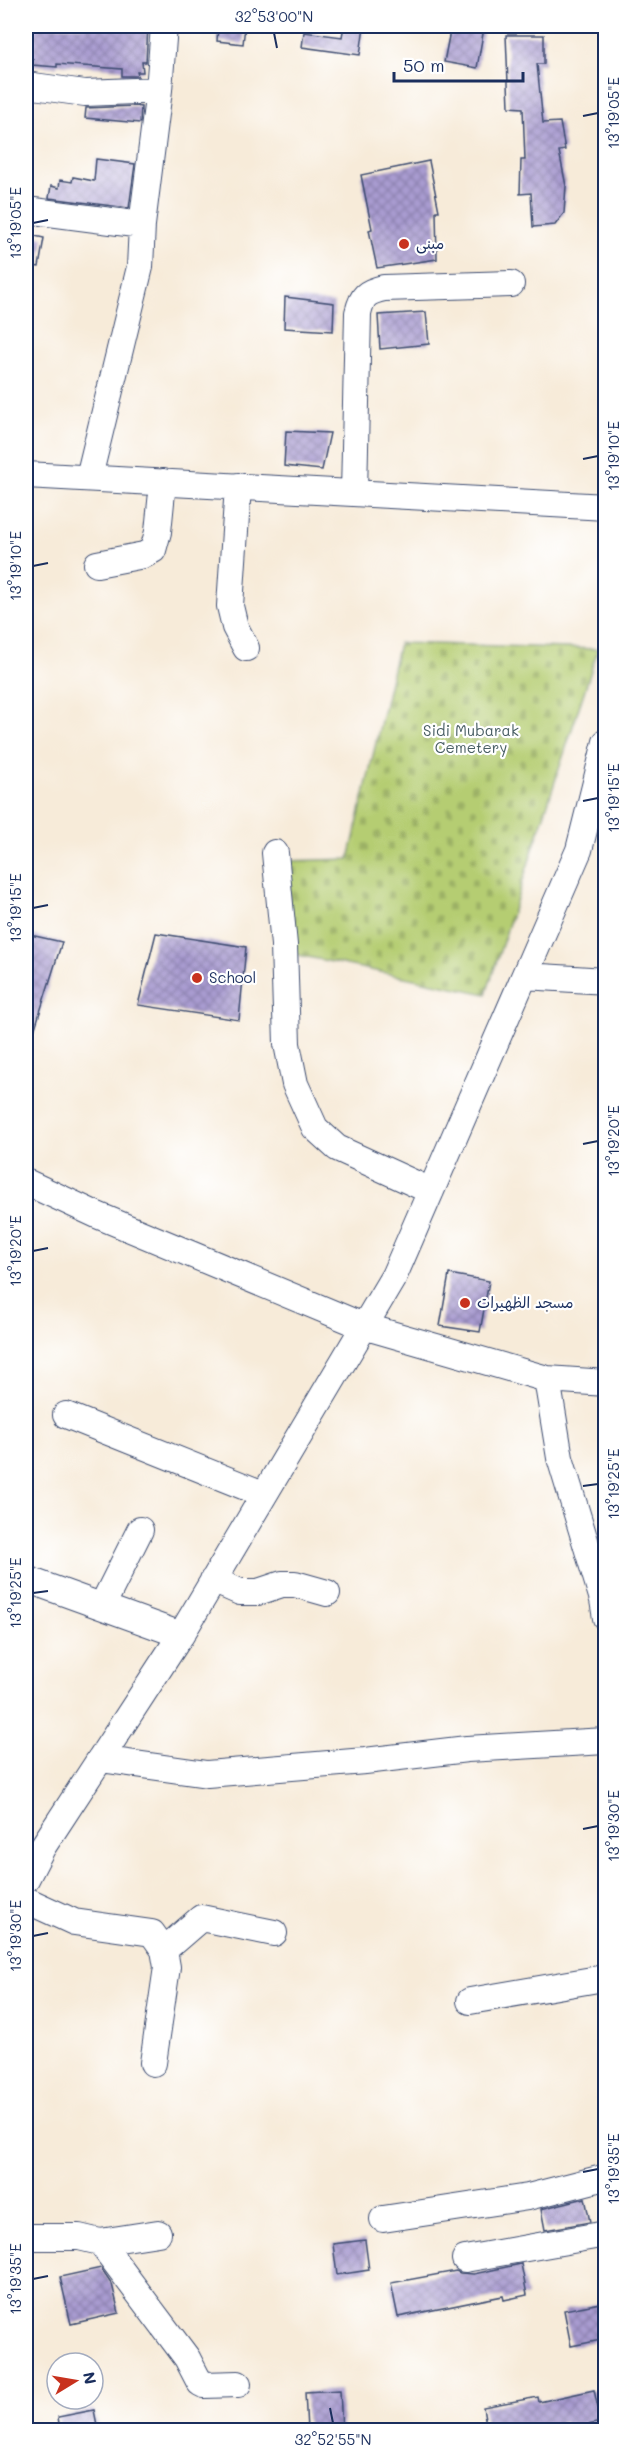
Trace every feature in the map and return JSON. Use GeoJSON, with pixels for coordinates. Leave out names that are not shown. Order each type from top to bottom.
{"type":"FeatureCollection","features":[{"type":"Feature","properties":{"kind":"street"},"geometry":{"type":"LineString","coordinates":[[89,477],[140,267],[141,225],[159,90],[164,26]]}},
{"type":"Feature","properties":{"kind":"street"},"geometry":{"type":"LineString","coordinates":[[26,85],[85,93],[159,90]]}},
{"type":"Feature","properties":{"kind":"street"},"geometry":{"type":"LineString","coordinates":[[26,210],[141,225]]}},
{"type":"Feature","properties":{"kind":"street"},"geometry":{"type":"LineString","coordinates":[[354,493],[358,313],[362,297],[370,291],[384,288],[511,284]]}},
{"type":"Feature","properties":{"kind":"street"},"geometry":{"type":"LineString","coordinates":[[26,475],[606,507]]}},
{"type":"Feature","properties":{"kind":"street"},"geometry":{"type":"LineString","coordinates":[[97,564],[144,555],[153,550],[158,532],[163,482]]}},
{"type":"Feature","properties":{"kind":"street"},"geometry":{"type":"LineString","coordinates":[[237,486],[230,606],[235,627],[246,648]]}},
{"type":"Feature","properties":{"kind":"street"},"geometry":{"type":"LineString","coordinates":[[26,1879],[34,1845],[100,1759],[181,1635],[394,1276],[579,850],[606,742]]}},
{"type":"Feature","properties":{"kind":"street"},"geometry":{"type":"LineString","coordinates":[[275,853],[284,945],[287,1044],[295,1084],[315,1128],[337,1148],[431,1191]]}},
{"type":"Feature","properties":{"kind":"street"},"geometry":{"type":"LineString","coordinates":[[525,976],[606,981]]}},
{"type":"Feature","properties":{"kind":"street"},"geometry":{"type":"LineString","coordinates":[[26,1182],[97,1215],[363,1326],[547,1379],[606,1383]]}},
{"type":"Feature","properties":{"kind":"street"},"geometry":{"type":"LineString","coordinates":[[547,1379],[560,1458],[603,1600],[606,1618]]}},
{"type":"Feature","properties":{"kind":"street"},"geometry":{"type":"LineString","coordinates":[[66,1415],[263,1494]]}},
{"type":"Feature","properties":{"kind":"street"},"geometry":{"type":"LineString","coordinates":[[102,1606],[140,1530]]}},
{"type":"Feature","properties":{"kind":"street"},"geometry":{"type":"LineString","coordinates":[[26,1579],[181,1635]]}},
{"type":"Feature","properties":{"kind":"street"},"geometry":{"type":"LineString","coordinates":[[213,1580],[240,1592],[258,1592],[282,1584],[295,1584],[327,1593]]}},
{"type":"Feature","properties":{"kind":"street"},"geometry":{"type":"LineString","coordinates":[[100,1759],[207,1774],[331,1764],[467,1749],[606,1741]]}},
{"type":"Feature","properties":{"kind":"street"},"geometry":{"type":"LineString","coordinates":[[26,1900],[74,1922],[152,1933],[164,1950],[167,1967],[153,2063]]}},
{"type":"Feature","properties":{"kind":"street"},"geometry":{"type":"LineString","coordinates":[[164,1950],[201,1918],[274,1933]]}},
{"type":"Feature","properties":{"kind":"street"},"geometry":{"type":"LineString","coordinates":[[471,2001],[598,1979],[606,1980]]}},
{"type":"Feature","properties":{"kind":"street"},"geometry":{"type":"LineString","coordinates":[[383,2219],[528,2197],[606,2177]]}},
{"type":"Feature","properties":{"kind":"street"},"geometry":{"type":"LineString","coordinates":[[26,2237],[79,2237],[100,2242],[158,2233]]}},
{"type":"Feature","properties":{"kind":"street"},"geometry":{"type":"LineString","coordinates":[[465,2259],[606,2234]]}},
{"type":"Feature","properties":{"kind":"street"},"geometry":{"type":"LineString","coordinates":[[100,2242],[187,2358],[200,2383],[204,2385],[238,2384]]}},
{"type":"Feature","properties":{"kind":"green space","name":"Sidi Mubarak Cemetery"},"geometry":{"type":"Polygon","coordinates":[[[399,643],[598,649],[486,994],[293,954],[286,861],[349,859],[399,643]]]}},
{"type":"Feature","properties":{"kind":"building"},"geometry":{"type":"Polygon","coordinates":[[[26,26],[148,26],[146,62],[142,62],[143,72],[137,72],[138,76],[122,76],[122,69],[57,64],[57,67],[32,65],[33,59],[26,59],[26,26]]]}},
{"type":"Feature","properties":{"kind":"building"},"geometry":{"type":"Polygon","coordinates":[[[218,26],[245,26],[243,44],[217,41],[218,26]]]}},
{"type":"Feature","properties":{"kind":"building"},"geometry":{"type":"Polygon","coordinates":[[[344,26],[364,26],[360,55],[302,47],[304,32],[342,37],[344,26]]]}},
{"type":"Feature","properties":{"kind":"building"},"geometry":{"type":"Polygon","coordinates":[[[451,26],[484,28],[477,68],[444,62],[451,26]]]}},
{"type":"Feature","properties":{"kind":"building"},"geometry":{"type":"Polygon","coordinates":[[[506,35],[544,35],[544,64],[537,64],[543,123],[560,122],[565,150],[559,151],[566,186],[564,213],[555,225],[533,227],[531,193],[520,194],[521,160],[525,160],[523,108],[509,107],[506,35]]]}},
{"type":"Feature","properties":{"kind":"building"},"geometry":{"type":"Polygon","coordinates":[[[141,107],[140,123],[85,118],[86,108],[141,107]]]}},
{"type":"Feature","properties":{"kind":"building"},"geometry":{"type":"Polygon","coordinates":[[[96,159],[135,164],[129,208],[49,198],[51,186],[59,188],[60,180],[72,182],[73,177],[94,181],[96,159]]]}},
{"type":"Feature","properties":{"kind":"building"},"geometry":{"type":"Polygon","coordinates":[[[429,161],[439,211],[436,211],[437,259],[377,268],[361,175],[429,161]]]}},
{"type":"Feature","properties":{"kind":"building"},"geometry":{"type":"Polygon","coordinates":[[[26,234],[44,238],[39,267],[26,265],[26,234]]]}},
{"type":"Feature","properties":{"kind":"building"},"geometry":{"type":"Polygon","coordinates":[[[285,297],[334,303],[333,331],[284,328],[285,297]]]}},
{"type":"Feature","properties":{"kind":"building"},"geometry":{"type":"Polygon","coordinates":[[[426,312],[429,344],[380,349],[378,315],[426,312]]]}},
{"type":"Feature","properties":{"kind":"building"},"geometry":{"type":"Polygon","coordinates":[[[286,431],[330,433],[322,470],[284,466],[286,431]]]}},
{"type":"Feature","properties":{"kind":"building"},"geometry":{"type":"Polygon","coordinates":[[[156,933],[246,947],[239,1020],[138,1005],[156,933]]]}},
{"type":"Feature","properties":{"kind":"building"},"geometry":{"type":"Polygon","coordinates":[[[26,934],[62,942],[29,1047],[26,1047],[26,934]]]}},
{"type":"Feature","properties":{"kind":"building","name":"مسجد الظهيرات"},"geometry":{"type":"Polygon","coordinates":[[[449,1274],[489,1281],[480,1332],[440,1326],[449,1274]]]}},
{"type":"Feature","properties":{"kind":"building"},"geometry":{"type":"Polygon","coordinates":[[[585,2198],[590,2222],[545,2230],[541,2209],[585,2198]]]}},
{"type":"Feature","properties":{"kind":"building"},"geometry":{"type":"Polygon","coordinates":[[[365,2240],[369,2270],[337,2275],[333,2244],[365,2240]]]}},
{"type":"Feature","properties":{"kind":"building"},"geometry":{"type":"Polygon","coordinates":[[[521,2264],[527,2295],[504,2300],[503,2296],[398,2317],[391,2283],[456,2271],[474,2274],[521,2264]]]}},
{"type":"Feature","properties":{"kind":"building"},"geometry":{"type":"Polygon","coordinates":[[[101,2268],[112,2284],[119,2313],[71,2324],[60,2277],[101,2268]]]}},
{"type":"Feature","properties":{"kind":"building"},"geometry":{"type":"Polygon","coordinates":[[[606,2302],[606,2339],[571,2346],[564,2310],[606,2302]]]}},
{"type":"Feature","properties":{"kind":"building"},"geometry":{"type":"Polygon","coordinates":[[[340,2390],[342,2430],[307,2430],[305,2392],[340,2390]]]}},
{"type":"Feature","properties":{"kind":"building"},"geometry":{"type":"Polygon","coordinates":[[[594,2390],[601,2422],[566,2430],[564,2422],[520,2430],[487,2430],[483,2407],[538,2397],[539,2402],[594,2390]]]}},
{"type":"Feature","properties":{"kind":"building"},"geometry":{"type":"Polygon","coordinates":[[[94,2411],[98,2430],[60,2430],[58,2417],[94,2411]]]}},
{"type":"Feature","properties":{"kind":"place","name":"مبنى"},"geometry":{"type":"Point","coordinates":[404,244]}},
{"type":"Feature","properties":{"kind":"place","name":"School"},"geometry":{"type":"Point","coordinates":[197,978]}},
{"type":"Feature","properties":{"kind":"place","name":"مسجد الظهيرات"},"geometry":{"type":"Point","coordinates":[465,1303]}}]}
